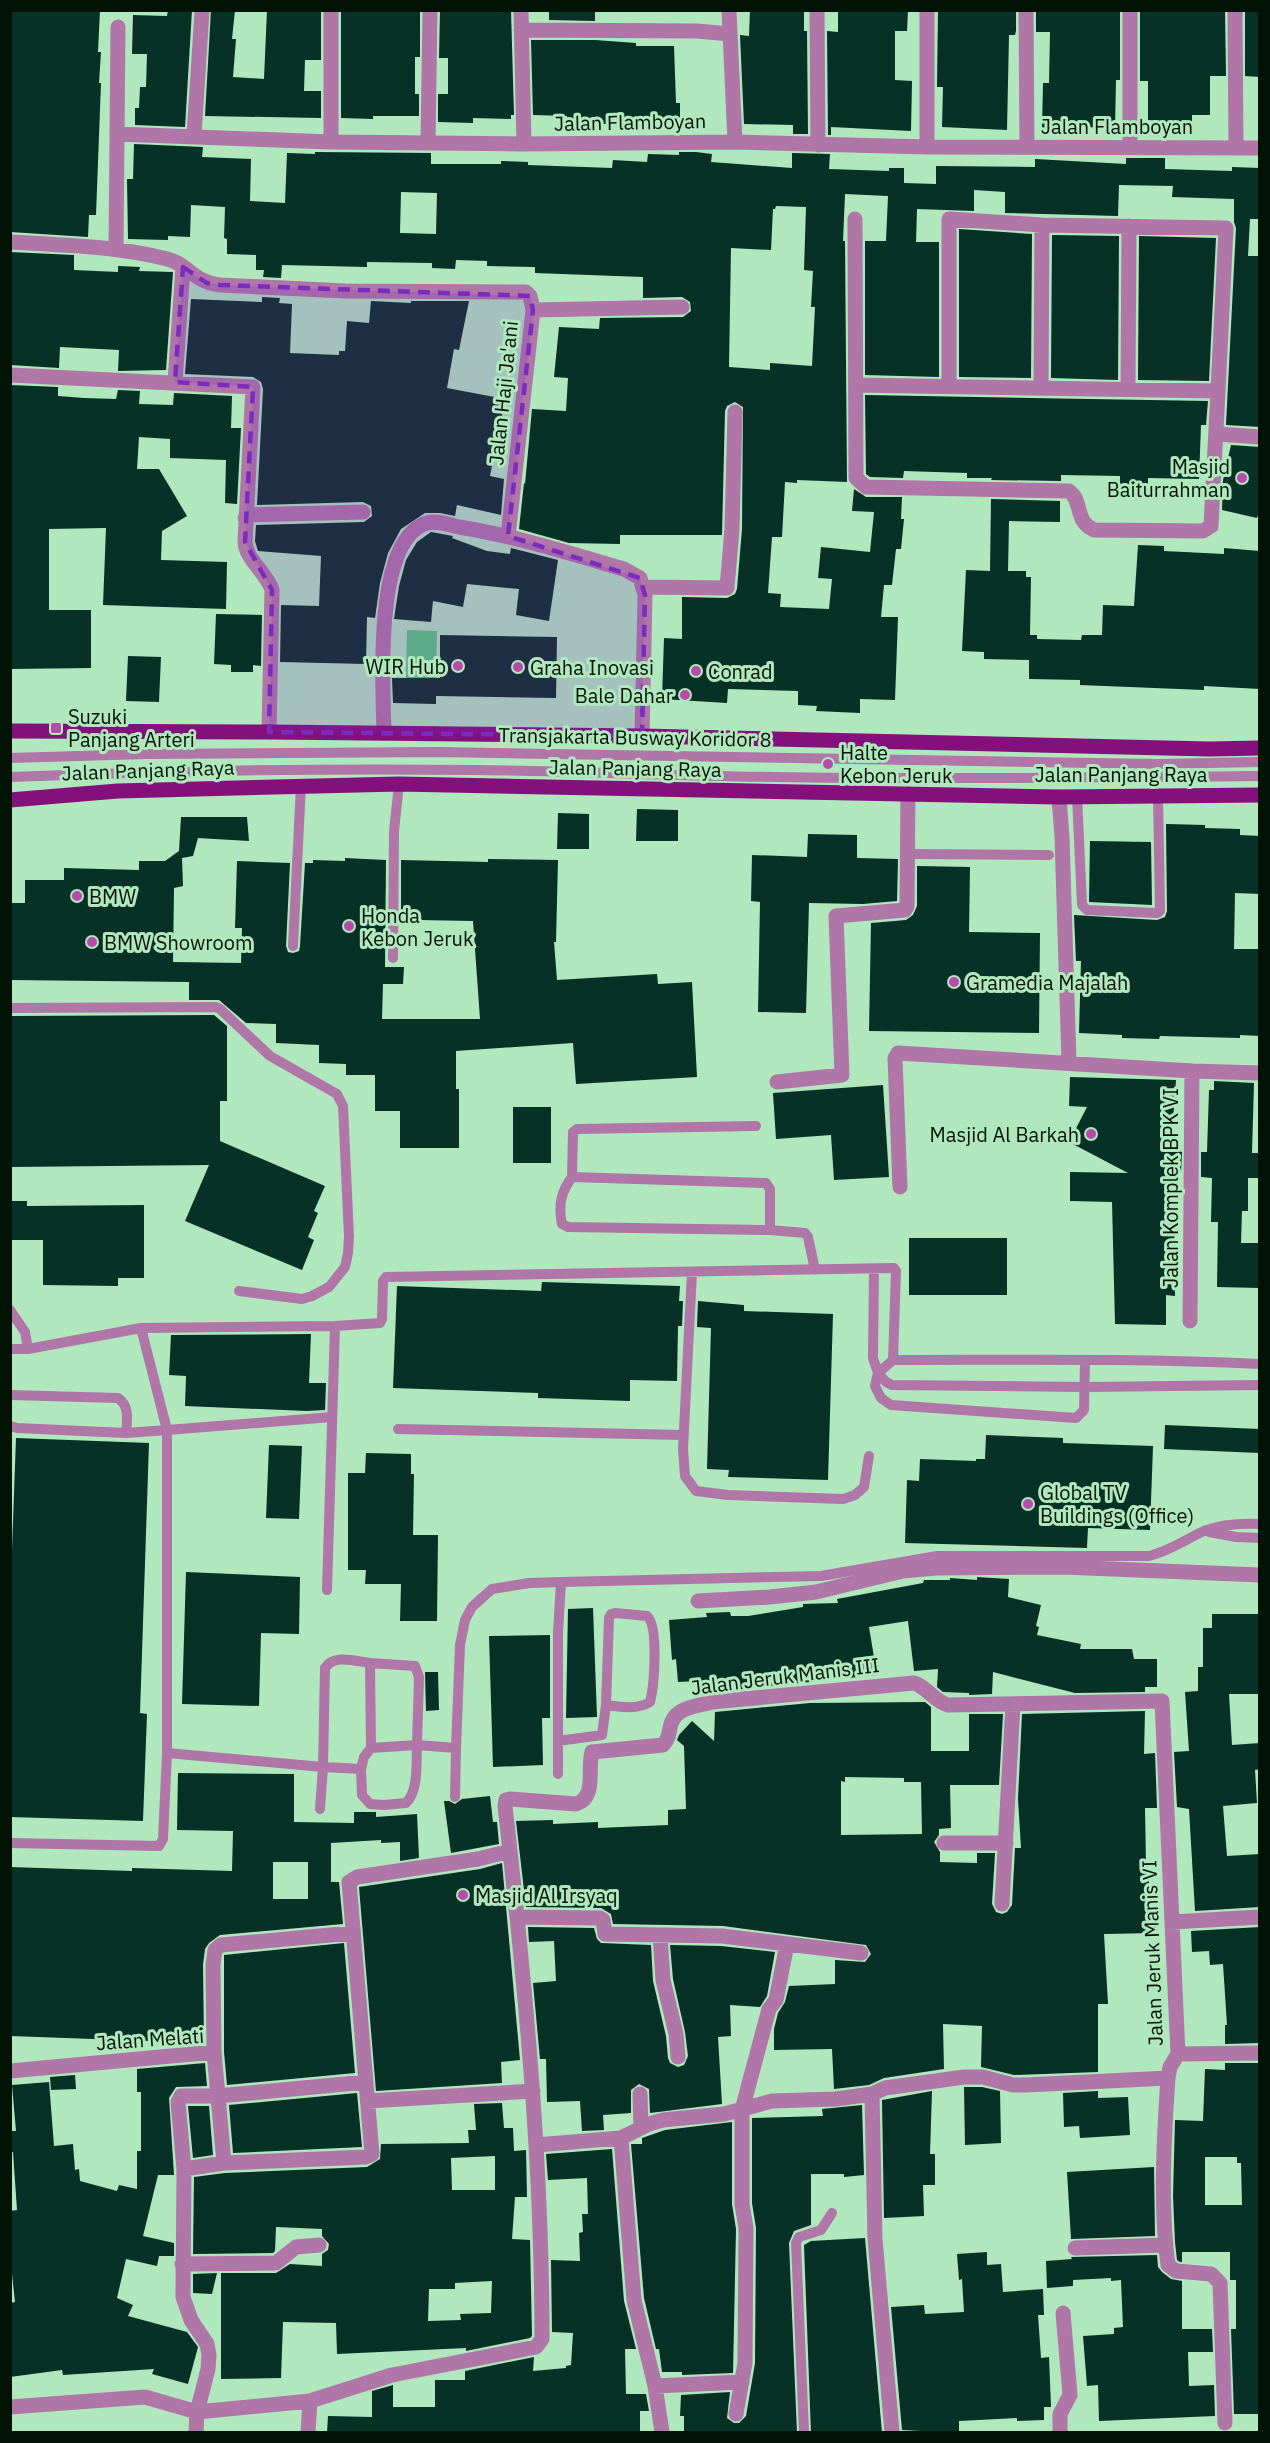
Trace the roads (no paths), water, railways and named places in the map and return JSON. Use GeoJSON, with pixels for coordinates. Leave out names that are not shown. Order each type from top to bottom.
{"type":"FeatureCollection","features":[{"type":"Feature","properties":{"kind":"main road","name":"Jalan Panjang Raya"},"geometry":{"type":"LineString","coordinates":[[10,731],[642,736],[1209,749],[1260,748]]}},
{"type":"Feature","properties":{"kind":"main road","name":"Jalan Panjang Raya"},"geometry":{"type":"LineString","coordinates":[[10,800],[109,792],[399,784],[1059,796],[1260,795]]}},
{"type":"Feature","properties":{"kind":"street"},"geometry":{"type":"LineString","coordinates":[[331,142],[332,10]]}},
{"type":"Feature","properties":{"kind":"street"},"geometry":{"type":"LineString","coordinates":[[428,143],[430,10]]}},
{"type":"Feature","properties":{"kind":"street"},"geometry":{"type":"LineString","coordinates":[[521,10],[524,144]]}},
{"type":"Feature","properties":{"kind":"street"},"geometry":{"type":"LineString","coordinates":[[729,10],[735,142]]}},
{"type":"Feature","properties":{"kind":"street"},"geometry":{"type":"LineString","coordinates":[[818,10],[818,145]]}},
{"type":"Feature","properties":{"kind":"street"},"geometry":{"type":"LineString","coordinates":[[927,10],[927,147]]}},
{"type":"Feature","properties":{"kind":"street"},"geometry":{"type":"LineString","coordinates":[[1026,10],[1027,147]]}},
{"type":"Feature","properties":{"kind":"street"},"geometry":{"type":"LineString","coordinates":[[1130,10],[1130,148]]}},
{"type":"Feature","properties":{"kind":"street"},"geometry":{"type":"LineString","coordinates":[[1235,10],[1236,147]]}},
{"type":"Feature","properties":{"kind":"street"},"geometry":{"type":"LineString","coordinates":[[194,135],[202,12]]}},
{"type":"Feature","properties":{"kind":"street"},"geometry":{"type":"LineString","coordinates":[[116,249],[118,27]]}},
{"type":"Feature","properties":{"kind":"street"},"geometry":{"type":"LineString","coordinates":[[521,30],[697,31],[730,34]]}},
{"type":"Feature","properties":{"kind":"street","name":"Jalan Flamboyan"},"geometry":{"type":"LineString","coordinates":[[117,134],[194,135],[331,142],[524,144],[735,142],[927,147],[1260,148]]}},
{"type":"Feature","properties":{"kind":"street"},"geometry":{"type":"LineString","coordinates":[[855,219],[856,477],[866,488],[1069,491],[1074,495],[1082,522],[1094,530],[1203,531],[1208,529],[1213,520],[1226,228],[1209,230],[1042,225],[949,219],[949,386]]}},
{"type":"Feature","properties":{"kind":"street"},"geometry":{"type":"LineString","coordinates":[[1041,387],[1042,225]]}},
{"type":"Feature","properties":{"kind":"street"},"geometry":{"type":"LineString","coordinates":[[1128,389],[1129,226]]}},
{"type":"Feature","properties":{"kind":"street","name":"Jalan Haji Ja'ani"},"geometry":{"type":"LineString","coordinates":[[10,242],[116,249],[172,260],[207,283],[220,285],[345,291],[526,292],[530,296],[533,310],[508,536]]}},
{"type":"Feature","properties":{"kind":"street"},"geometry":{"type":"LineString","coordinates":[[175,382],[183,267]]}},
{"type":"Feature","properties":{"kind":"street"},"geometry":{"type":"LineString","coordinates":[[533,310],[682,307]]}},
{"type":"Feature","properties":{"kind":"street"},"geometry":{"type":"LineString","coordinates":[[10,375],[253,387],[245,518],[247,551],[267,577],[272,590],[269,732]]}},
{"type":"Feature","properties":{"kind":"street"},"geometry":{"type":"LineString","coordinates":[[856,385],[1218,391]]}},
{"type":"Feature","properties":{"kind":"street"},"geometry":{"type":"LineString","coordinates":[[644,587],[728,588],[735,411]]}},
{"type":"Feature","properties":{"kind":"street"},"geometry":{"type":"LineString","coordinates":[[1217,434],[1260,437]]}},
{"type":"Feature","properties":{"kind":"street"},"geometry":{"type":"LineString","coordinates":[[245,518],[248,515],[363,512]]}},
{"type":"Feature","properties":{"kind":"street"},"geometry":{"type":"LineString","coordinates":[[384,733],[385,603],[403,541],[415,529],[431,522],[508,536],[624,569],[640,578],[644,587],[642,736]]}},
{"type":"Feature","properties":{"kind":"street"},"geometry":{"type":"LineString","coordinates":[[777,1082],[842,1075],[836,916],[905,909],[907,906],[908,794]]}},
{"type":"Feature","properties":{"kind":"street"},"geometry":{"type":"LineString","coordinates":[[1059,796],[1069,1062]]}},
{"type":"Feature","properties":{"kind":"street","name":"Jalan Komplek BPK VI"},"geometry":{"type":"LineString","coordinates":[[900,1187],[895,1058],[898,1053],[1191,1071],[1190,1321]]}},
{"type":"Feature","properties":{"kind":"street"},"geometry":{"type":"LineString","coordinates":[[1191,1071],[1260,1073]]}},
{"type":"Feature","properties":{"kind":"street"},"geometry":{"type":"LineString","coordinates":[[698,1601],[816,1592],[903,1571],[936,1568],[1063,1567],[1260,1575]]}},
{"type":"Feature","properties":{"kind":"street","name":"Jalan Jeruk Manis III"},"geometry":{"type":"LineString","coordinates":[[197,2412],[310,2401],[392,2375],[490,2354],[536,2347],[542,2339],[536,2145],[518,1917],[506,1800],[510,1798],[576,1804],[584,1802],[589,1795],[592,1752],[663,1745],[668,1738],[671,1721],[681,1710],[712,1702],[914,1683],[948,1705],[1159,1700],[1163,1705]]}},
{"type":"Feature","properties":{"kind":"street"},"geometry":{"type":"LineString","coordinates":[[1002,1904],[1013,1704]]}},
{"type":"Feature","properties":{"kind":"street","name":"Jalan Jeruk Manis VI"},"geometry":{"type":"LineString","coordinates":[[1163,1705],[1178,2054],[1170,2067],[1165,2115],[1165,2245]]}},
{"type":"Feature","properties":{"kind":"street"},"geometry":{"type":"LineString","coordinates":[[944,1843],[1006,1843]]}},
{"type":"Feature","properties":{"kind":"street"},"geometry":{"type":"LineString","coordinates":[[184,2169],[225,2163],[366,2157],[372,2154],[348,1888],[351,1880],[478,1859],[510,1851]]}},
{"type":"Feature","properties":{"kind":"street"},"geometry":{"type":"LineString","coordinates":[[518,1917],[600,1918],[603,1920],[604,1934],[722,1936],[861,1953]]}},
{"type":"Feature","properties":{"kind":"street"},"geometry":{"type":"LineString","coordinates":[[1172,1922],[1260,1917]]}},
{"type":"Feature","properties":{"kind":"street"},"geometry":{"type":"LineString","coordinates":[[214,2052],[213,1965],[215,1950],[221,1945],[352,1933]]}},
{"type":"Feature","properties":{"kind":"street"},"geometry":{"type":"LineString","coordinates":[[660,1935],[663,1980],[676,2034],[678,2057]]}},
{"type":"Feature","properties":{"kind":"street"},"geometry":{"type":"LineString","coordinates":[[736,2414],[745,2363],[746,2228],[742,2204],[742,2110],[769,2009],[776,2000],[788,1944]]}},
{"type":"Feature","properties":{"kind":"street","name":"Jalan Melati"},"geometry":{"type":"LineString","coordinates":[[10,2071],[214,2052],[225,2163]]}},
{"type":"Feature","properties":{"kind":"street"},"geometry":{"type":"LineString","coordinates":[[1178,2054],[1260,2053]]}},
{"type":"Feature","properties":{"kind":"street"},"geometry":{"type":"LineString","coordinates":[[536,2145],[621,2138],[663,2120],[742,2110],[772,2101],[836,2099],[872,2094],[885,2088],[964,2076],[1026,2085],[1168,2078]]}},
{"type":"Feature","properties":{"kind":"street"},"geometry":{"type":"LineString","coordinates":[[196,2433],[197,2412],[208,2369],[209,2355],[207,2344],[191,2320],[183,2297],[184,2169],[178,2102],[181,2096],[218,2096],[366,2082]]}},
{"type":"Feature","properties":{"kind":"street"},"geometry":{"type":"LineString","coordinates":[[368,2101],[532,2091]]}},
{"type":"Feature","properties":{"kind":"street"},"geometry":{"type":"LineString","coordinates":[[640,2094],[641,2128]]}},
{"type":"Feature","properties":{"kind":"street"},"geometry":{"type":"LineString","coordinates":[[872,2094],[875,2239],[892,2433]]}},
{"type":"Feature","properties":{"kind":"street"},"geometry":{"type":"LineString","coordinates":[[621,2138],[634,2300],[655,2386],[662,2433]]}},
{"type":"Feature","properties":{"kind":"street"},"geometry":{"type":"LineString","coordinates":[[182,2264],[276,2263],[296,2247],[319,2244]]}},
{"type":"Feature","properties":{"kind":"street"},"geometry":{"type":"LineString","coordinates":[[1075,2248],[1165,2245],[1168,2265],[1171,2269],[1211,2274],[1220,2283],[1225,2423]]}},
{"type":"Feature","properties":{"kind":"street"},"geometry":{"type":"LineString","coordinates":[[1060,2433],[1060,2415],[1070,2396],[1063,2313]]}},
{"type":"Feature","properties":{"kind":"street"},"geometry":{"type":"LineString","coordinates":[[655,2386],[741,2382]]}},
{"type":"Feature","properties":{"kind":"street"},"geometry":{"type":"LineString","coordinates":[[10,2407],[145,2397],[197,2412]]}},
{"type":"Feature","properties":{"kind":"street"},"geometry":{"type":"LineString","coordinates":[[308,2433],[310,2401]]}},
{"type":"Feature","properties":{"kind":"lane","name":"Transjakarta Busway Koridor 8"},"geometry":{"type":"LineString","coordinates":[[10,758],[147,754],[438,752],[1158,764],[1260,762]]}},
{"type":"Feature","properties":{"kind":"lane","name":"Transjakarta Busway Koridor 8"},"geometry":{"type":"LineString","coordinates":[[10,777],[127,772],[304,769],[948,779],[1260,776]]}},
{"type":"Feature","properties":{"kind":"lane"},"geometry":{"type":"LineString","coordinates":[[393,958],[394,831],[399,784]]}},
{"type":"Feature","properties":{"kind":"lane"},"geometry":{"type":"LineString","coordinates":[[293,946],[301,785]]}},
{"type":"Feature","properties":{"kind":"lane"},"geometry":{"type":"LineString","coordinates":[[1077,796],[1082,905],[1087,910],[1157,913],[1160,911],[1158,796]]}},
{"type":"Feature","properties":{"kind":"lane"},"geometry":{"type":"LineString","coordinates":[[907,854],[1049,855]]}},
{"type":"Feature","properties":{"kind":"lane"},"geometry":{"type":"LineString","coordinates":[[10,1008],[216,1007],[270,1056],[337,1094],[343,1106],[349,1238],[345,1267],[329,1287],[302,1299],[239,1291]]}},
{"type":"Feature","properties":{"kind":"lane"},"geometry":{"type":"LineString","coordinates":[[756,1126],[577,1129],[573,1132],[572,1177],[562,1190],[560,1203],[562,1224],[568,1227],[770,1230],[805,1233],[808,1237],[815,1270]]}},
{"type":"Feature","properties":{"kind":"lane"},"geometry":{"type":"LineString","coordinates":[[572,1177],[766,1183],[770,1189],[770,1230]]}},
{"type":"Feature","properties":{"kind":"lane"},"geometry":{"type":"LineString","coordinates":[[874,1269],[873,1358],[878,1373],[892,1385],[1085,1387],[1260,1385]]}},
{"type":"Feature","properties":{"kind":"lane"},"geometry":{"type":"LineString","coordinates":[[10,1349],[28,1348],[141,1328],[334,1326],[380,1323],[383,1281],[386,1277],[894,1269],[896,1271],[893,1360]]}},
{"type":"Feature","properties":{"kind":"lane"},"geometry":{"type":"LineString","coordinates":[[692,1272],[683,1435],[685,1476],[696,1491],[728,1495],[843,1499],[855,1495],[864,1487],[869,1456]]}},
{"type":"Feature","properties":{"kind":"lane"},"geometry":{"type":"LineString","coordinates":[[10,1310],[25,1332],[28,1348]]}},
{"type":"Feature","properties":{"kind":"lane"},"geometry":{"type":"LineString","coordinates":[[327,1590],[334,1326]]}},
{"type":"Feature","properties":{"kind":"lane"},"geometry":{"type":"LineString","coordinates":[[10,1843],[159,1846],[163,1839],[167,1753],[167,1430],[141,1328]]}},
{"type":"Feature","properties":{"kind":"lane"},"geometry":{"type":"LineString","coordinates":[[1085,1360],[1084,1410],[1076,1418],[891,1405],[881,1398],[875,1386],[878,1373],[893,1360],[1085,1360],[1202,1361],[1260,1364]]}},
{"type":"Feature","properties":{"kind":"lane"},"geometry":{"type":"LineString","coordinates":[[10,1395],[118,1398],[124,1402],[127,1411],[126,1433]]}},
{"type":"Feature","properties":{"kind":"lane"},"geometry":{"type":"LineString","coordinates":[[10,1426],[126,1433],[332,1417]]}},
{"type":"Feature","properties":{"kind":"lane"},"geometry":{"type":"LineString","coordinates":[[398,1429],[683,1435]]}},
{"type":"Feature","properties":{"kind":"lane"},"geometry":{"type":"LineString","coordinates":[[455,1797],[460,1645],[465,1620],[472,1607],[492,1589],[529,1583],[821,1576],[937,1556],[1149,1556],[1168,1551],[1205,1531],[1233,1524],[1260,1524]]}},
{"type":"Feature","properties":{"kind":"lane"},"geometry":{"type":"LineString","coordinates":[[1205,1531],[1236,1538],[1260,1538]]}},
{"type":"Feature","properties":{"kind":"lane"},"geometry":{"type":"LineString","coordinates":[[558,1774],[558,1632],[561,1582]]}},
{"type":"Feature","properties":{"kind":"lane"},"geometry":{"type":"LineString","coordinates":[[558,1740],[602,1735],[606,1705],[609,1618],[615,1613],[647,1616],[653,1623],[654,1648],[650,1702],[643,1706],[606,1705]]}},
{"type":"Feature","properties":{"kind":"lane"},"geometry":{"type":"LineString","coordinates":[[320,1809],[325,1668],[335,1659],[415,1666],[418,1671],[417,1745],[411,1799],[406,1803],[370,1804],[362,1795],[361,1769],[364,1757],[371,1748],[370,1663]]}},
{"type":"Feature","properties":{"kind":"lane"},"geometry":{"type":"LineString","coordinates":[[371,1748],[417,1745],[456,1748]]}},
{"type":"Feature","properties":{"kind":"lane"},"geometry":{"type":"LineString","coordinates":[[167,1753],[361,1769]]}},
{"type":"Feature","properties":{"kind":"lane"},"geometry":{"type":"LineString","coordinates":[[804,2433],[796,2243],[800,2237],[821,2230],[832,2213]]}},
{"type":"Feature","properties":{"kind":"place","name":"Masjid Baiturrahman"},"geometry":{"type":"Point","coordinates":[1242,478]}},
{"type":"Feature","properties":{"kind":"place","name":"WIR Hub"},"geometry":{"type":"Point","coordinates":[458,666]}},
{"type":"Feature","properties":{"kind":"place","name":"Graha Inovasi"},"geometry":{"type":"Point","coordinates":[518,667]}},
{"type":"Feature","properties":{"kind":"place","name":"Conrad"},"geometry":{"type":"Point","coordinates":[696,671]}},
{"type":"Feature","properties":{"kind":"place","name":"Bale Dahar"},"geometry":{"type":"Point","coordinates":[685,695]}},
{"type":"Feature","properties":{"kind":"place","name":"Suzuki Panjang Arteri"},"geometry":{"type":"Point","coordinates":[56,728]}},
{"type":"Feature","properties":{"kind":"place","name":"Halte Kebon Jeruk"},"geometry":{"type":"Point","coordinates":[828,764]}},
{"type":"Feature","properties":{"kind":"place","name":"BMW"},"geometry":{"type":"Point","coordinates":[77,896]}},
{"type":"Feature","properties":{"kind":"place","name":"Honda Kebon Jeruk"},"geometry":{"type":"Point","coordinates":[349,926]}},
{"type":"Feature","properties":{"kind":"place","name":"BMW Showroom"},"geometry":{"type":"Point","coordinates":[92,942]}},
{"type":"Feature","properties":{"kind":"place","name":"Gramedia Majalah"},"geometry":{"type":"Point","coordinates":[954,982]}},
{"type":"Feature","properties":{"kind":"place","name":"Masjid Al Barkah"},"geometry":{"type":"Point","coordinates":[1091,1134]}},
{"type":"Feature","properties":{"kind":"place","name":"Global TV Buildings (Office)"},"geometry":{"type":"Point","coordinates":[1028,1504]}},
{"type":"Feature","properties":{"kind":"place","name":"Masjid Al Irsyaq"},"geometry":{"type":"Point","coordinates":[463,1895]}}]}
